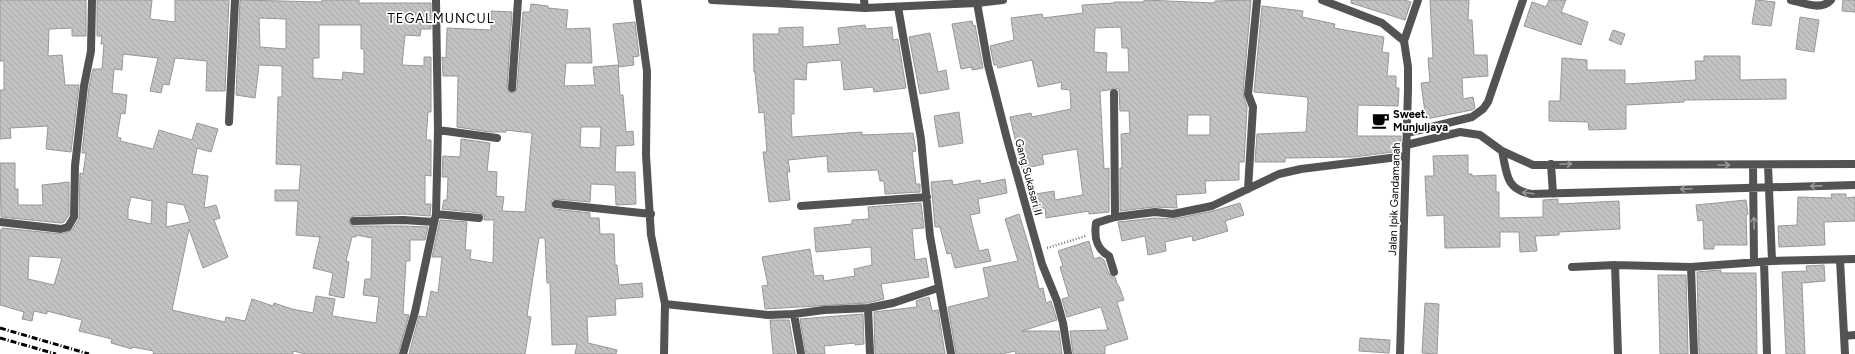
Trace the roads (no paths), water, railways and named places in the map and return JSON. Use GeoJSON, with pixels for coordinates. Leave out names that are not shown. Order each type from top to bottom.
{"type":"FeatureCollection","features":[{"type":"Feature","properties":{"kind":"street"},"geometry":{"type":"LineString","coordinates":[[0,222],[61,229],[68,228],[74,217],[77,150],[84,86],[90,51],[92,0]]}},
{"type":"Feature","properties":{"kind":"street"},"geometry":{"type":"LineString","coordinates":[[229,122],[235,0]]}},
{"type":"Feature","properties":{"kind":"street"},"geometry":{"type":"LineString","coordinates":[[403,354],[435,218],[438,130],[436,0]]}},
{"type":"Feature","properties":{"kind":"street"},"geometry":{"type":"LineString","coordinates":[[512,88],[518,0]]}},
{"type":"Feature","properties":{"kind":"street"},"geometry":{"type":"LineString","coordinates":[[637,0],[647,71],[646,155],[651,235],[665,304],[664,354]]}},
{"type":"Feature","properties":{"kind":"street"},"geometry":{"type":"LineString","coordinates":[[712,0],[865,4],[898,7],[1003,0]]}},
{"type":"Feature","properties":{"kind":"street"},"geometry":{"type":"LineString","coordinates":[[1248,189],[1253,107],[1248,94],[1257,0]]}},
{"type":"Feature","properties":{"kind":"street"},"geometry":{"type":"LineString","coordinates":[[1322,0],[1382,23],[1404,41],[1418,0]]}},
{"type":"Feature","properties":{"kind":"street"},"geometry":{"type":"LineString","coordinates":[[1407,133],[1472,117],[1483,109],[1488,102],[1522,0]]}},
{"type":"Feature","properties":{"kind":"street"},"geometry":{"type":"LineString","coordinates":[[1791,0],[1820,6],[1831,0]]}},
{"type":"Feature","properties":{"kind":"street","name":"Gang Sukasari II"},"geometry":{"type":"LineString","coordinates":[[974,2],[1007,140],[1042,264],[1057,301],[1063,323],[1068,354]]}},
{"type":"Feature","properties":{"kind":"street"},"geometry":{"type":"LineString","coordinates":[[898,7],[921,138],[930,236],[938,288],[951,354]]}},
{"type":"Feature","properties":{"kind":"street","name":"Jalan Ipik Gandamanah"},"geometry":{"type":"LineString","coordinates":[[1400,354],[1408,67],[1404,41]]}},
{"type":"Feature","properties":{"kind":"street"},"geometry":{"type":"LineString","coordinates":[[1114,93],[1115,217]]}},
{"type":"Feature","properties":{"kind":"street"},"geometry":{"type":"LineString","coordinates":[[438,130],[497,138]]}},
{"type":"Feature","properties":{"kind":"street"},"geometry":{"type":"LineString","coordinates":[[1406,145],[1460,132],[1480,135],[1502,151],[1533,165],[1855,164]]}},
{"type":"Feature","properties":{"kind":"street"},"geometry":{"type":"LineString","coordinates":[[1502,151],[1509,182],[1513,187],[1521,192],[1531,194],[1699,188],[1855,185]]}},
{"type":"Feature","properties":{"kind":"street"},"geometry":{"type":"LineString","coordinates":[[1114,272],[1109,256],[1102,252],[1094,234],[1096,223],[1115,217],[1155,212],[1173,214],[1212,206],[1279,174],[1301,169],[1406,156]]}},
{"type":"Feature","properties":{"kind":"street"},"geometry":{"type":"LineString","coordinates":[[1551,164],[1553,194]]}},
{"type":"Feature","properties":{"kind":"street"},"geometry":{"type":"LineString","coordinates":[[1753,165],[1754,262]]}},
{"type":"Feature","properties":{"kind":"street"},"geometry":{"type":"LineString","coordinates":[[1767,354],[1768,165]]}},
{"type":"Feature","properties":{"kind":"street"},"geometry":{"type":"LineString","coordinates":[[801,206],[927,198]]}},
{"type":"Feature","properties":{"kind":"street"},"geometry":{"type":"LineString","coordinates":[[556,204],[650,214]]}},
{"type":"Feature","properties":{"kind":"street"},"geometry":{"type":"LineString","coordinates":[[354,221],[479,218]]}},
{"type":"Feature","properties":{"kind":"street"},"geometry":{"type":"LineString","coordinates":[[1572,267],[1615,265],[1691,267],[1754,262],[1855,259]]}},
{"type":"Feature","properties":{"kind":"street"},"geometry":{"type":"LineString","coordinates":[[1840,260],[1845,354]]}},
{"type":"Feature","properties":{"kind":"street"},"geometry":{"type":"LineString","coordinates":[[1615,265],[1618,354]]}},
{"type":"Feature","properties":{"kind":"street"},"geometry":{"type":"LineString","coordinates":[[1691,267],[1694,354]]}},
{"type":"Feature","properties":{"kind":"street"},"geometry":{"type":"LineString","coordinates":[[665,304],[768,315],[794,314],[824,310],[868,308],[893,303],[938,288]]}},
{"type":"Feature","properties":{"kind":"street"},"geometry":{"type":"LineString","coordinates":[[868,308],[870,354]]}},
{"type":"Feature","properties":{"kind":"street"},"geometry":{"type":"LineString","coordinates":[[794,314],[801,354]]}},
{"type":"Feature","properties":{"kind":"street"},"geometry":{"type":"LineString","coordinates":[[1844,336],[1855,335]]}},
{"type":"Feature","properties":{"kind":"railway"},"geometry":{"type":"LineString","coordinates":[[0,328],[89,354]]}},
{"type":"Feature","properties":{"kind":"railway"},"geometry":{"type":"LineString","coordinates":[[0,338],[56,354]]}},
{"type":"Feature","properties":{"kind":"place","name":"Sweet. Munjuljaya"},"geometry":{"type":"Point","coordinates":[1380,120]}},
{"type":"Feature","properties":{"kind":"district","name":"TEGALMUNCUL"},"geometry":{"type":"Point","coordinates":[441,18]}}]}
